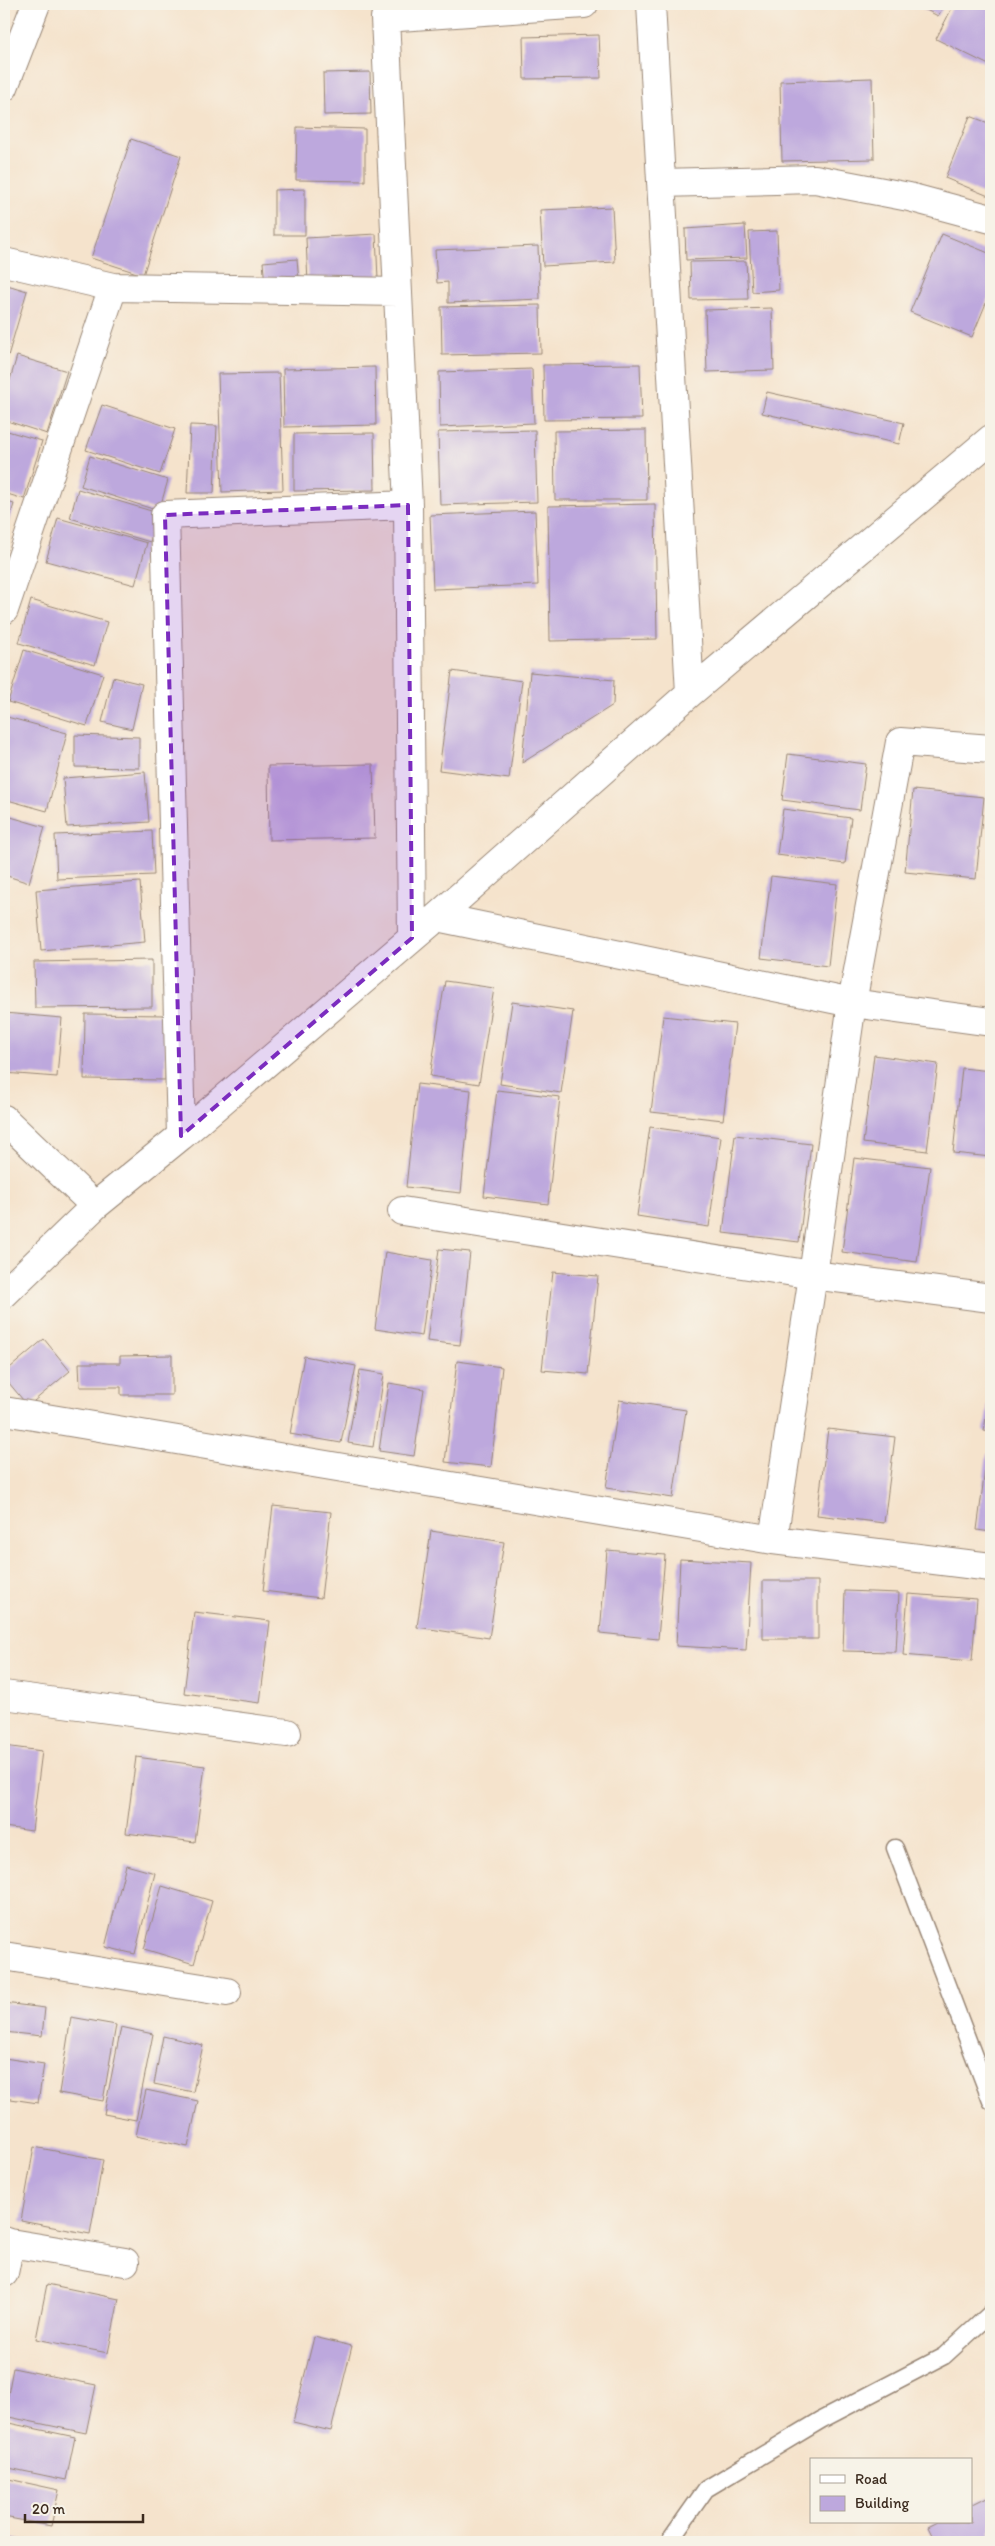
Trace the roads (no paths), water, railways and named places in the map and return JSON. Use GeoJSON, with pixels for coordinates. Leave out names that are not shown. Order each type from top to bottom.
{"type":"FeatureCollection","features":[{"type":"Feature","properties":{"kind":"street"},"geometry":{"type":"LineString","coordinates":[[4,87],[36,4]]}},
{"type":"Feature","properties":{"kind":"street"},"geometry":{"type":"LineString","coordinates":[[412,938],[408,505],[385,11],[584,4]]}},
{"type":"Feature","properties":{"kind":"street"},"geometry":{"type":"LineString","coordinates":[[650,4],[690,692]]}},
{"type":"Feature","properties":{"kind":"street"},"geometry":{"type":"LineString","coordinates":[[661,183],[815,179],[908,197],[991,219]]}},
{"type":"Feature","properties":{"kind":"street"},"geometry":{"type":"LineString","coordinates":[[4,262],[112,287],[398,292]]}},
{"type":"Feature","properties":{"kind":"street"},"geometry":{"type":"LineString","coordinates":[[4,610],[112,287]]}},
{"type":"Feature","properties":{"kind":"street"},"geometry":{"type":"LineString","coordinates":[[4,1294],[94,1206],[181,1136],[437,917],[690,692],[991,440]]}},
{"type":"Feature","properties":{"kind":"street"},"geometry":{"type":"LineString","coordinates":[[181,1136],[165,515],[408,505]]}},
{"type":"Feature","properties":{"kind":"street"},"geometry":{"type":"LineString","coordinates":[[772,1540],[813,1275],[852,1003],[900,742],[991,749]]}},
{"type":"Feature","properties":{"kind":"street"},"geometry":{"type":"LineString","coordinates":[[437,917],[852,1003],[991,1022]]}},
{"type":"Feature","properties":{"kind":"street"},"geometry":{"type":"LineString","coordinates":[[4,1119],[94,1206]]}},
{"type":"Feature","properties":{"kind":"street"},"geometry":{"type":"LineString","coordinates":[[402,1211],[813,1275],[991,1298]]}},
{"type":"Feature","properties":{"kind":"street"},"geometry":{"type":"LineString","coordinates":[[4,1411],[772,1540],[991,1567]]}},
{"type":"Feature","properties":{"kind":"street"},"geometry":{"type":"LineString","coordinates":[[4,1695],[287,1733]]}},
{"type":"Feature","properties":{"kind":"street"},"geometry":{"type":"LineString","coordinates":[[4,1956],[227,1992]]}},
{"type":"Feature","properties":{"kind":"street"},"geometry":{"type":"LineString","coordinates":[[4,2273],[7,2242],[125,2262]]}},
{"type":"Feature","properties":{"kind":"lane"},"geometry":{"type":"LineString","coordinates":[[895,1848],[991,2101]]}},
{"type":"Feature","properties":{"kind":"lane"},"geometry":{"type":"LineString","coordinates":[[671,2542],[670,2540],[706,2488],[821,2420],[944,2356],[991,2313]]}}]}
